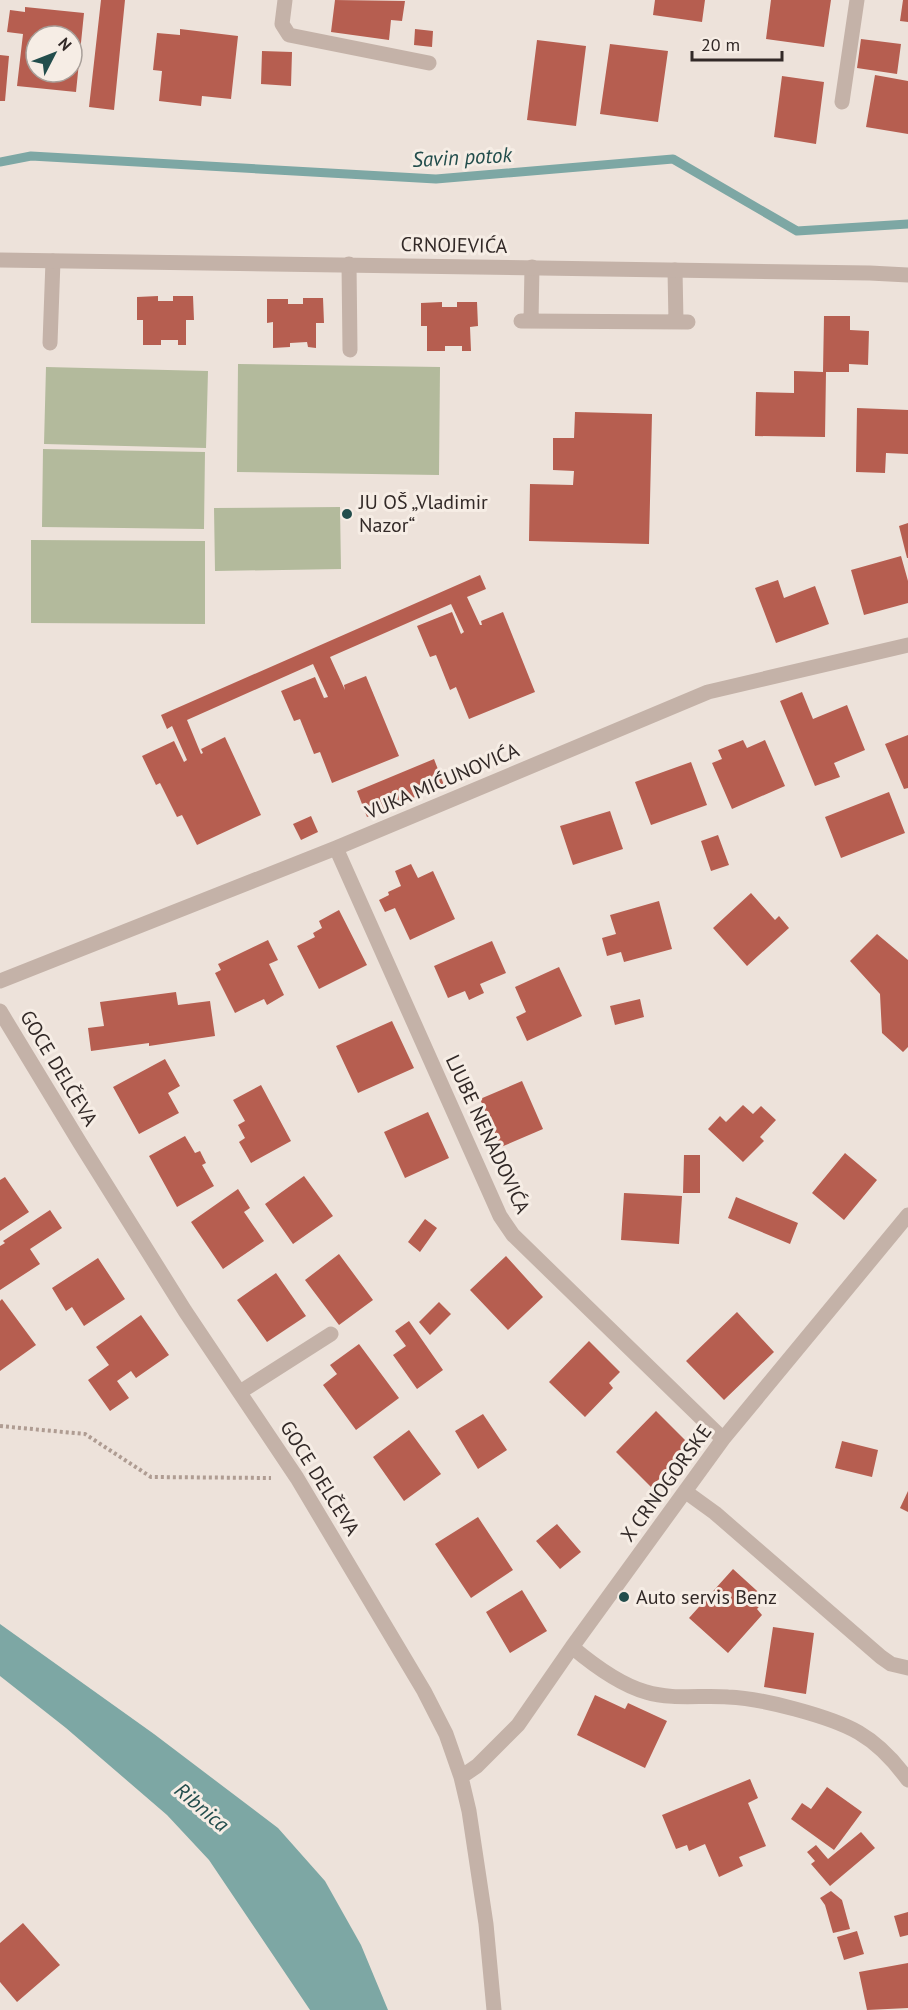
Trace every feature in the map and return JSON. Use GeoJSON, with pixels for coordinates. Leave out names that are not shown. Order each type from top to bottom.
{"type":"FeatureCollection","features":[{"type":"Feature","properties":{"kind":"street"},"geometry":{"type":"LineString","coordinates":[[285,0],[282,24],[289,35],[429,63]]}},
{"type":"Feature","properties":{"kind":"street"},"geometry":{"type":"LineString","coordinates":[[842,102],[857,0]]}},
{"type":"Feature","properties":{"kind":"street","name":"CRNOJEVIĆA"},"geometry":{"type":"LineString","coordinates":[[0,260],[908,275]]}},
{"type":"Feature","properties":{"kind":"street"},"geometry":{"type":"LineString","coordinates":[[50,343],[53,261]]}},
{"type":"Feature","properties":{"kind":"street"},"geometry":{"type":"LineString","coordinates":[[349,264],[350,350]]}},
{"type":"Feature","properties":{"kind":"street"},"geometry":{"type":"LineString","coordinates":[[532,267],[526,321],[682,322],[675,270]]}},
{"type":"Feature","properties":{"kind":"street","name":"VUKA MIĆUNOVIĆA"},"geometry":{"type":"LineString","coordinates":[[0,981],[336,848],[708,692],[908,645]]}},
{"type":"Feature","properties":{"kind":"street","name":"LJUBE NENADOVIĆA"},"geometry":{"type":"LineString","coordinates":[[336,848],[500,1216],[513,1235],[723,1439]]}},
{"type":"Feature","properties":{"kind":"street","name":"GOCE DELČEVA"},"geometry":{"type":"LineString","coordinates":[[0,1011],[185,1311],[297,1478],[424,1691],[446,1734],[461,1777],[469,1811],[483,1902],[494,2010]]}},
{"type":"Feature","properties":{"kind":"street","name":"X CRNOGORSKE"},"geometry":{"type":"LineString","coordinates":[[461,1777],[477,1766],[518,1725],[723,1439],[908,1215]]}},
{"type":"Feature","properties":{"kind":"street"},"geometry":{"type":"LineString","coordinates":[[240,1392],[331,1334]]}},
{"type":"Feature","properties":{"kind":"street"},"geometry":{"type":"LineString","coordinates":[[686,1492],[715,1513],[881,1657],[891,1664],[908,1668]]}},
{"type":"Feature","properties":{"kind":"street"},"geometry":{"type":"LineString","coordinates":[[572,1647],[615,1677],[645,1692],[681,1697],[725,1696],[752,1699],[834,1720],[875,1743],[895,1762],[908,1780]]}},
{"type":"Feature","properties":{"kind":"path"},"geometry":{"type":"LineString","coordinates":[[0,1426],[85,1434],[151,1477],[297,1478]]}},
{"type":"Feature","properties":{"kind":"green space"},"geometry":{"type":"Polygon","coordinates":[[[238,364],[440,367],[439,475],[237,472],[238,364]]]}},
{"type":"Feature","properties":{"kind":"green space"},"geometry":{"type":"Polygon","coordinates":[[[46,367],[208,371],[206,448],[44,444],[46,367]]]}},
{"type":"Feature","properties":{"kind":"green space"},"geometry":{"type":"Polygon","coordinates":[[[43,449],[205,452],[204,529],[42,527],[43,449]]]}},
{"type":"Feature","properties":{"kind":"green space"},"geometry":{"type":"Polygon","coordinates":[[[340,507],[341,569],[215,571],[214,508],[340,507]]]}},
{"type":"Feature","properties":{"kind":"green space"},"geometry":{"type":"Polygon","coordinates":[[[31,540],[205,541],[205,624],[31,623],[31,540]]]}},
{"type":"Feature","properties":{"kind":"water","name":"Ribnica"},"geometry":{"type":"Polygon","coordinates":[[[0,1624],[154,1734],[278,1828],[325,1881],[361,1945],[388,2010],[310,2010],[209,1860],[167,1815],[66,1728],[0,1676],[0,1624]]]}},
{"type":"Feature","properties":{"kind":"building"},"geometry":{"type":"Polygon","coordinates":[[[101,0],[125,0],[114,110],[89,107],[101,0]]]}},
{"type":"Feature","properties":{"kind":"building"},"geometry":{"type":"Polygon","coordinates":[[[335,0],[405,1],[402,21],[391,20],[389,40],[331,32],[335,0]]]}},
{"type":"Feature","properties":{"kind":"building"},"geometry":{"type":"Polygon","coordinates":[[[655,0],[705,0],[702,22],[653,15],[655,0]]]}},
{"type":"Feature","properties":{"kind":"building"},"geometry":{"type":"Polygon","coordinates":[[[771,0],[831,0],[824,47],[766,39],[771,0]]]}},
{"type":"Feature","properties":{"kind":"building"},"geometry":{"type":"Polygon","coordinates":[[[903,0],[908,0],[908,22],[900,21],[903,0]]]}},
{"type":"Feature","properties":{"kind":"building"},"geometry":{"type":"Polygon","coordinates":[[[25,7],[84,13],[83,24],[24,24],[24,84],[77,84],[76,92],[17,86],[23,34],[7,32],[10,10],[25,12],[25,7]]]}},
{"type":"Feature","properties":{"kind":"building"},"geometry":{"type":"Polygon","coordinates":[[[180,29],[238,36],[231,99],[202,96],[201,106],[159,101],[162,71],[153,70],[157,33],[180,35],[180,29]]]}},
{"type":"Feature","properties":{"kind":"building"},"geometry":{"type":"Polygon","coordinates":[[[415,29],[433,31],[432,47],[414,45],[415,29]]]}},
{"type":"Feature","properties":{"kind":"building"},"geometry":{"type":"Polygon","coordinates":[[[861,39],[901,44],[897,74],[857,68],[861,39]]]}},
{"type":"Feature","properties":{"kind":"building"},"geometry":{"type":"Polygon","coordinates":[[[537,40],[586,46],[576,126],[527,120],[537,40]]]}},
{"type":"Feature","properties":{"kind":"building"},"geometry":{"type":"Polygon","coordinates":[[[610,44],[668,51],[658,122],[600,114],[610,44]]]}},
{"type":"Feature","properties":{"kind":"building"},"geometry":{"type":"Polygon","coordinates":[[[262,51],[292,52],[291,86],[261,84],[262,51]]]}},
{"type":"Feature","properties":{"kind":"building"},"geometry":{"type":"Polygon","coordinates":[[[0,55],[9,56],[5,101],[0,101],[0,55]]]}},
{"type":"Feature","properties":{"kind":"building"},"geometry":{"type":"Polygon","coordinates":[[[875,75],[908,81],[908,134],[866,127],[875,75]]]}},
{"type":"Feature","properties":{"kind":"building"},"geometry":{"type":"Polygon","coordinates":[[[782,76],[824,82],[816,144],[774,137],[782,76]]]}},
{"type":"Feature","properties":{"kind":"building"},"geometry":{"type":"Polygon","coordinates":[[[158,296],[158,301],[173,301],[173,296],[193,296],[194,320],[186,320],[186,345],[178,345],[178,340],[161,340],[161,345],[143,345],[143,320],[137,320],[137,297],[158,296]]]}},
{"type":"Feature","properties":{"kind":"building"},"geometry":{"type":"Polygon","coordinates":[[[303,298],[323,298],[324,323],[316,323],[316,348],[308,347],[307,342],[290,343],[290,347],[273,348],[273,322],[267,323],[267,299],[288,299],[288,304],[303,304],[303,298]]]}},
{"type":"Feature","properties":{"kind":"building"},"geometry":{"type":"Polygon","coordinates":[[[442,302],[442,307],[457,307],[457,302],[477,302],[478,326],[470,327],[471,351],[462,351],[462,346],[445,346],[445,351],[427,351],[427,326],[421,326],[421,303],[442,302]]]}},
{"type":"Feature","properties":{"kind":"building"},"geometry":{"type":"Polygon","coordinates":[[[824,316],[850,316],[850,330],[869,331],[868,365],[849,364],[849,372],[826,372],[825,437],[755,436],[756,392],[794,393],[794,371],[823,372],[824,316]]]}},
{"type":"Feature","properties":{"kind":"building"},"geometry":{"type":"Polygon","coordinates":[[[857,408],[908,410],[908,454],[886,453],[885,473],[856,472],[857,408]]]}},
{"type":"Feature","properties":{"kind":"building"},"geometry":{"type":"Polygon","coordinates":[[[575,412],[652,414],[649,544],[529,541],[530,484],[573,485],[574,471],[553,470],[553,438],[574,438],[575,412]]]}},
{"type":"Feature","properties":{"kind":"building"},"geometry":{"type":"Polygon","coordinates":[[[908,523],[908,558],[907,558],[899,526],[908,523]]]}},
{"type":"Feature","properties":{"kind":"building"},"geometry":{"type":"Polygon","coordinates":[[[901,556],[908,581],[908,603],[864,615],[851,570],[901,556]]]}},
{"type":"Feature","properties":{"kind":"building"},"geometry":{"type":"Polygon","coordinates":[[[480,575],[486,589],[467,597],[480,625],[482,625],[481,621],[503,612],[535,692],[469,719],[456,687],[450,690],[436,655],[430,657],[417,626],[452,612],[461,634],[464,632],[451,604],[330,657],[345,690],[344,685],[366,676],[399,756],[332,783],[320,752],[314,754],[300,719],[294,721],[281,691],[315,677],[324,698],[328,697],[313,664],[187,720],[201,754],[203,753],[201,749],[225,737],[261,815],[197,845],[182,815],[177,817],[160,783],[156,785],[142,756],[174,741],[184,762],[187,760],[172,726],[167,729],[161,715],[480,575]]]}},
{"type":"Feature","properties":{"kind":"building"},"geometry":{"type":"Polygon","coordinates":[[[778,580],[784,598],[815,586],[829,624],[776,643],[755,588],[778,580]]]}},
{"type":"Feature","properties":{"kind":"building"},"geometry":{"type":"Polygon","coordinates":[[[802,692],[813,719],[847,705],[865,750],[834,763],[840,777],[815,786],[780,701],[802,692]]]}},
{"type":"Feature","properties":{"kind":"building"},"geometry":{"type":"Polygon","coordinates":[[[908,735],[908,788],[904,789],[885,744],[908,735]]]}},
{"type":"Feature","properties":{"kind":"building"},"geometry":{"type":"Polygon","coordinates":[[[743,740],[747,748],[765,740],[785,786],[732,809],[712,763],[722,759],[718,750],[743,740]]]}},
{"type":"Feature","properties":{"kind":"building"},"geometry":{"type":"Polygon","coordinates":[[[434,759],[444,785],[367,817],[357,791],[434,759]]]}},
{"type":"Feature","properties":{"kind":"building"},"geometry":{"type":"Polygon","coordinates":[[[691,762],[707,805],[651,825],[635,782],[691,762]]]}},
{"type":"Feature","properties":{"kind":"building"},"geometry":{"type":"Polygon","coordinates":[[[889,792],[905,833],[841,858],[825,817],[889,792]]]}},
{"type":"Feature","properties":{"kind":"building"},"geometry":{"type":"Polygon","coordinates":[[[610,811],[623,849],[573,865],[560,826],[610,811]]]}},
{"type":"Feature","properties":{"kind":"building"},"geometry":{"type":"Polygon","coordinates":[[[311,816],[318,832],[301,840],[293,824],[311,816]]]}},
{"type":"Feature","properties":{"kind":"building"},"geometry":{"type":"Polygon","coordinates":[[[718,835],[729,865],[711,871],[701,841],[718,835]]]}},
{"type":"Feature","properties":{"kind":"building"},"geometry":{"type":"Polygon","coordinates":[[[411,864],[418,878],[433,871],[455,919],[410,940],[395,908],[385,912],[379,900],[389,895],[388,892],[401,886],[395,871],[411,864]]]}},
{"type":"Feature","properties":{"kind":"building"},"geometry":{"type":"Polygon","coordinates":[[[751,893],[775,920],[779,916],[789,928],[747,966],[713,928],[751,893]]]}},
{"type":"Feature","properties":{"kind":"building"},"geometry":{"type":"Polygon","coordinates":[[[659,901],[672,949],[624,962],[621,952],[607,956],[602,938],[616,934],[610,915],[659,901]]]}},
{"type":"Feature","properties":{"kind":"building"},"geometry":{"type":"Polygon","coordinates":[[[339,910],[367,965],[319,989],[297,946],[315,937],[313,933],[322,928],[319,921],[339,910]]]}},
{"type":"Feature","properties":{"kind":"building"},"geometry":{"type":"Polygon","coordinates":[[[877,934],[908,960],[908,1047],[903,1052],[882,1033],[880,994],[850,961],[877,934]]]}},
{"type":"Feature","properties":{"kind":"building"},"geometry":{"type":"Polygon","coordinates":[[[268,940],[278,960],[269,964],[284,995],[267,1005],[264,999],[235,1013],[215,973],[221,970],[218,964],[268,940]]]}},
{"type":"Feature","properties":{"kind":"building"},"geometry":{"type":"Polygon","coordinates":[[[492,941],[506,973],[480,984],[484,993],[469,1000],[465,991],[448,998],[434,966],[492,941]]]}},
{"type":"Feature","properties":{"kind":"building"},"geometry":{"type":"Polygon","coordinates":[[[559,967],[582,1016],[527,1041],[516,1017],[526,1012],[515,987],[559,967]]]}},
{"type":"Feature","properties":{"kind":"building"},"geometry":{"type":"Polygon","coordinates":[[[176,992],[178,1005],[210,1001],[215,1036],[149,1046],[149,1043],[91,1051],[88,1028],[104,1026],[100,1002],[176,992]]]}},
{"type":"Feature","properties":{"kind":"building"},"geometry":{"type":"Polygon","coordinates":[[[640,999],[644,1017],[615,1025],[610,1006],[640,999]]]}},
{"type":"Feature","properties":{"kind":"building"},"geometry":{"type":"Polygon","coordinates":[[[392,1021],[414,1068],[358,1093],[336,1046],[392,1021]]]}},
{"type":"Feature","properties":{"kind":"building"},"geometry":{"type":"Polygon","coordinates":[[[165,1059],[180,1086],[168,1093],[179,1113],[139,1134],[113,1087],[165,1059]]]}},
{"type":"Feature","properties":{"kind":"building"},"geometry":{"type":"Polygon","coordinates":[[[522,1081],[543,1129],[501,1147],[480,1099],[522,1081]]]}},
{"type":"Feature","properties":{"kind":"building"},"geometry":{"type":"Polygon","coordinates":[[[261,1085],[291,1141],[251,1163],[239,1142],[245,1138],[238,1125],[245,1121],[233,1100],[261,1085]]]}},
{"type":"Feature","properties":{"kind":"building"},"geometry":{"type":"Polygon","coordinates":[[[743,1105],[753,1114],[761,1106],[776,1120],[760,1137],[764,1141],[743,1162],[708,1129],[720,1116],[726,1122],[743,1105]]]}},
{"type":"Feature","properties":{"kind":"building"},"geometry":{"type":"Polygon","coordinates":[[[428,1112],[449,1158],[405,1178],[384,1132],[428,1112]]]}},
{"type":"Feature","properties":{"kind":"building"},"geometry":{"type":"Polygon","coordinates":[[[185,1136],[195,1153],[200,1151],[206,1163],[202,1165],[214,1186],[177,1207],[149,1156],[185,1136]]]}},
{"type":"Feature","properties":{"kind":"building"},"geometry":{"type":"Polygon","coordinates":[[[845,1153],[877,1180],[844,1220],[812,1193],[845,1153]]]}},
{"type":"Feature","properties":{"kind":"building"},"geometry":{"type":"Polygon","coordinates":[[[684,1155],[700,1155],[700,1193],[683,1193],[684,1155]]]}},
{"type":"Feature","properties":{"kind":"building"},"geometry":{"type":"Polygon","coordinates":[[[304,1176],[333,1216],[293,1244],[265,1204],[304,1176]]]}},
{"type":"Feature","properties":{"kind":"building"},"geometry":{"type":"Polygon","coordinates":[[[5,1177],[29,1212],[0,1231],[0,1180],[5,1177]]]}},
{"type":"Feature","properties":{"kind":"building"},"geometry":{"type":"Polygon","coordinates":[[[238,1189],[250,1208],[244,1212],[264,1241],[223,1269],[191,1222],[238,1189]]]}},
{"type":"Feature","properties":{"kind":"building"},"geometry":{"type":"Polygon","coordinates":[[[624,1193],[682,1196],[679,1244],[621,1240],[624,1193]]]}},
{"type":"Feature","properties":{"kind":"building"},"geometry":{"type":"Polygon","coordinates":[[[736,1197],[798,1223],[790,1244],[728,1218],[736,1197]]]}},
{"type":"Feature","properties":{"kind":"building"},"geometry":{"type":"Polygon","coordinates":[[[50,1210],[62,1228],[30,1249],[40,1264],[0,1290],[0,1246],[5,1243],[3,1241],[50,1210]]]}},
{"type":"Feature","properties":{"kind":"building"},"geometry":{"type":"Polygon","coordinates":[[[425,1219],[437,1228],[420,1252],[408,1242],[425,1219]]]}},
{"type":"Feature","properties":{"kind":"building"},"geometry":{"type":"Polygon","coordinates":[[[339,1254],[373,1300],[339,1325],[305,1280],[339,1254]]]}},
{"type":"Feature","properties":{"kind":"building"},"geometry":{"type":"Polygon","coordinates":[[[506,1256],[543,1297],[508,1330],[470,1290],[506,1256]]]}},
{"type":"Feature","properties":{"kind":"building"},"geometry":{"type":"Polygon","coordinates":[[[98,1258],[125,1299],[84,1326],[72,1307],[66,1311],[52,1288],[98,1258]]]}},
{"type":"Feature","properties":{"kind":"building"},"geometry":{"type":"Polygon","coordinates":[[[276,1273],[306,1316],[267,1342],[237,1300],[276,1273]]]}},
{"type":"Feature","properties":{"kind":"building"},"geometry":{"type":"Polygon","coordinates":[[[2,1299],[36,1345],[0,1371],[0,1301],[2,1299]]]}},
{"type":"Feature","properties":{"kind":"building"},"geometry":{"type":"Polygon","coordinates":[[[439,1302],[451,1314],[430,1335],[419,1322],[439,1302]]]}},
{"type":"Feature","properties":{"kind":"building"},"geometry":{"type":"Polygon","coordinates":[[[737,1312],[774,1352],[724,1400],[686,1361],[737,1312]]]}},
{"type":"Feature","properties":{"kind":"building"},"geometry":{"type":"Polygon","coordinates":[[[141,1315],[169,1355],[136,1378],[131,1371],[117,1381],[129,1398],[110,1411],[88,1380],[109,1365],[96,1347],[141,1315]]]}},
{"type":"Feature","properties":{"kind":"building"},"geometry":{"type":"Polygon","coordinates":[[[409,1321],[443,1370],[417,1389],[393,1355],[406,1346],[395,1331],[409,1321]]]}},
{"type":"Feature","properties":{"kind":"building"},"geometry":{"type":"Polygon","coordinates":[[[589,1341],[620,1372],[609,1383],[613,1388],[585,1417],[549,1382],[589,1341]]]}},
{"type":"Feature","properties":{"kind":"building"},"geometry":{"type":"Polygon","coordinates":[[[359,1344],[399,1398],[356,1430],[323,1385],[337,1374],[330,1365],[359,1344]]]}},
{"type":"Feature","properties":{"kind":"building"},"geometry":{"type":"Polygon","coordinates":[[[656,1411],[692,1447],[651,1487],[616,1452],[656,1411]]]}},
{"type":"Feature","properties":{"kind":"building"},"geometry":{"type":"Polygon","coordinates":[[[483,1414],[507,1450],[478,1469],[455,1431],[483,1414]]]}},
{"type":"Feature","properties":{"kind":"building"},"geometry":{"type":"Polygon","coordinates":[[[409,1430],[441,1474],[404,1501],[373,1457],[409,1430]]]}},
{"type":"Feature","properties":{"kind":"building"},"geometry":{"type":"Polygon","coordinates":[[[842,1441],[878,1450],[872,1477],[835,1468],[842,1441]]]}},
{"type":"Feature","properties":{"kind":"building"},"geometry":{"type":"Polygon","coordinates":[[[908,1491],[908,1512],[900,1508],[908,1491]]]}},
{"type":"Feature","properties":{"kind":"building"},"geometry":{"type":"Polygon","coordinates":[[[478,1517],[513,1570],[471,1598],[435,1544],[478,1517]]]}},
{"type":"Feature","properties":{"kind":"building"},"geometry":{"type":"Polygon","coordinates":[[[557,1524],[581,1552],[560,1569],[536,1541],[557,1524]]]}},
{"type":"Feature","properties":{"kind":"building"},"geometry":{"type":"Polygon","coordinates":[[[733,1569],[766,1599],[757,1609],[762,1615],[728,1653],[689,1618],[733,1569]]]}},
{"type":"Feature","properties":{"kind":"building"},"geometry":{"type":"Polygon","coordinates":[[[522,1590],[547,1631],[510,1653],[486,1612],[522,1590]]]}},
{"type":"Feature","properties":{"kind":"building"},"geometry":{"type":"Polygon","coordinates":[[[773,1627],[814,1633],[806,1694],[764,1687],[773,1627]]]}},
{"type":"Feature","properties":{"kind":"building"},"geometry":{"type":"Polygon","coordinates":[[[595,1695],[625,1709],[628,1703],[667,1721],[645,1768],[577,1735],[595,1695]]]}},
{"type":"Feature","properties":{"kind":"building"},"geometry":{"type":"Polygon","coordinates":[[[750,1779],[758,1798],[748,1803],[766,1846],[739,1857],[743,1866],[719,1877],[705,1844],[689,1851],[687,1845],[676,1849],[662,1815],[750,1779]]]}},
{"type":"Feature","properties":{"kind":"building"},"geometry":{"type":"Polygon","coordinates":[[[827,1787],[862,1812],[834,1850],[791,1819],[802,1803],[811,1809],[827,1787]]]}},
{"type":"Feature","properties":{"kind":"building"},"geometry":{"type":"Polygon","coordinates":[[[861,1832],[875,1848],[830,1886],[811,1864],[815,1861],[807,1852],[816,1845],[828,1859],[861,1832]]]}},
{"type":"Feature","properties":{"kind":"building"},"geometry":{"type":"Polygon","coordinates":[[[831,1891],[842,1900],[850,1929],[833,1933],[825,1905],[820,1898],[831,1891]]]}},
{"type":"Feature","properties":{"kind":"building"},"geometry":{"type":"Polygon","coordinates":[[[908,1912],[908,1935],[900,1937],[894,1916],[908,1912]]]}},
{"type":"Feature","properties":{"kind":"building"},"geometry":{"type":"Polygon","coordinates":[[[23,1923],[60,1965],[17,2002],[0,1982],[0,1943],[23,1923]]]}},
{"type":"Feature","properties":{"kind":"building"},"geometry":{"type":"Polygon","coordinates":[[[857,1931],[864,1954],[844,1960],[837,1937],[857,1931]]]}},
{"type":"Feature","properties":{"kind":"building"},"geometry":{"type":"Polygon","coordinates":[[[908,1963],[908,2008],[867,2010],[859,1972],[908,1963]]]}},
{"type":"Feature","properties":{"kind":"waterway","name":"Savin potok"},"geometry":{"type":"LineString","coordinates":[[0,162],[31,156],[436,179],[673,159],[797,231],[908,224]]}},
{"type":"Feature","properties":{"kind":"place","name":"JU OŠ „Vladimir Nazor“"},"geometry":{"type":"Point","coordinates":[347,514]}},
{"type":"Feature","properties":{"kind":"place","name":"Auto servis Benz"},"geometry":{"type":"Point","coordinates":[624,1597]}}]}
